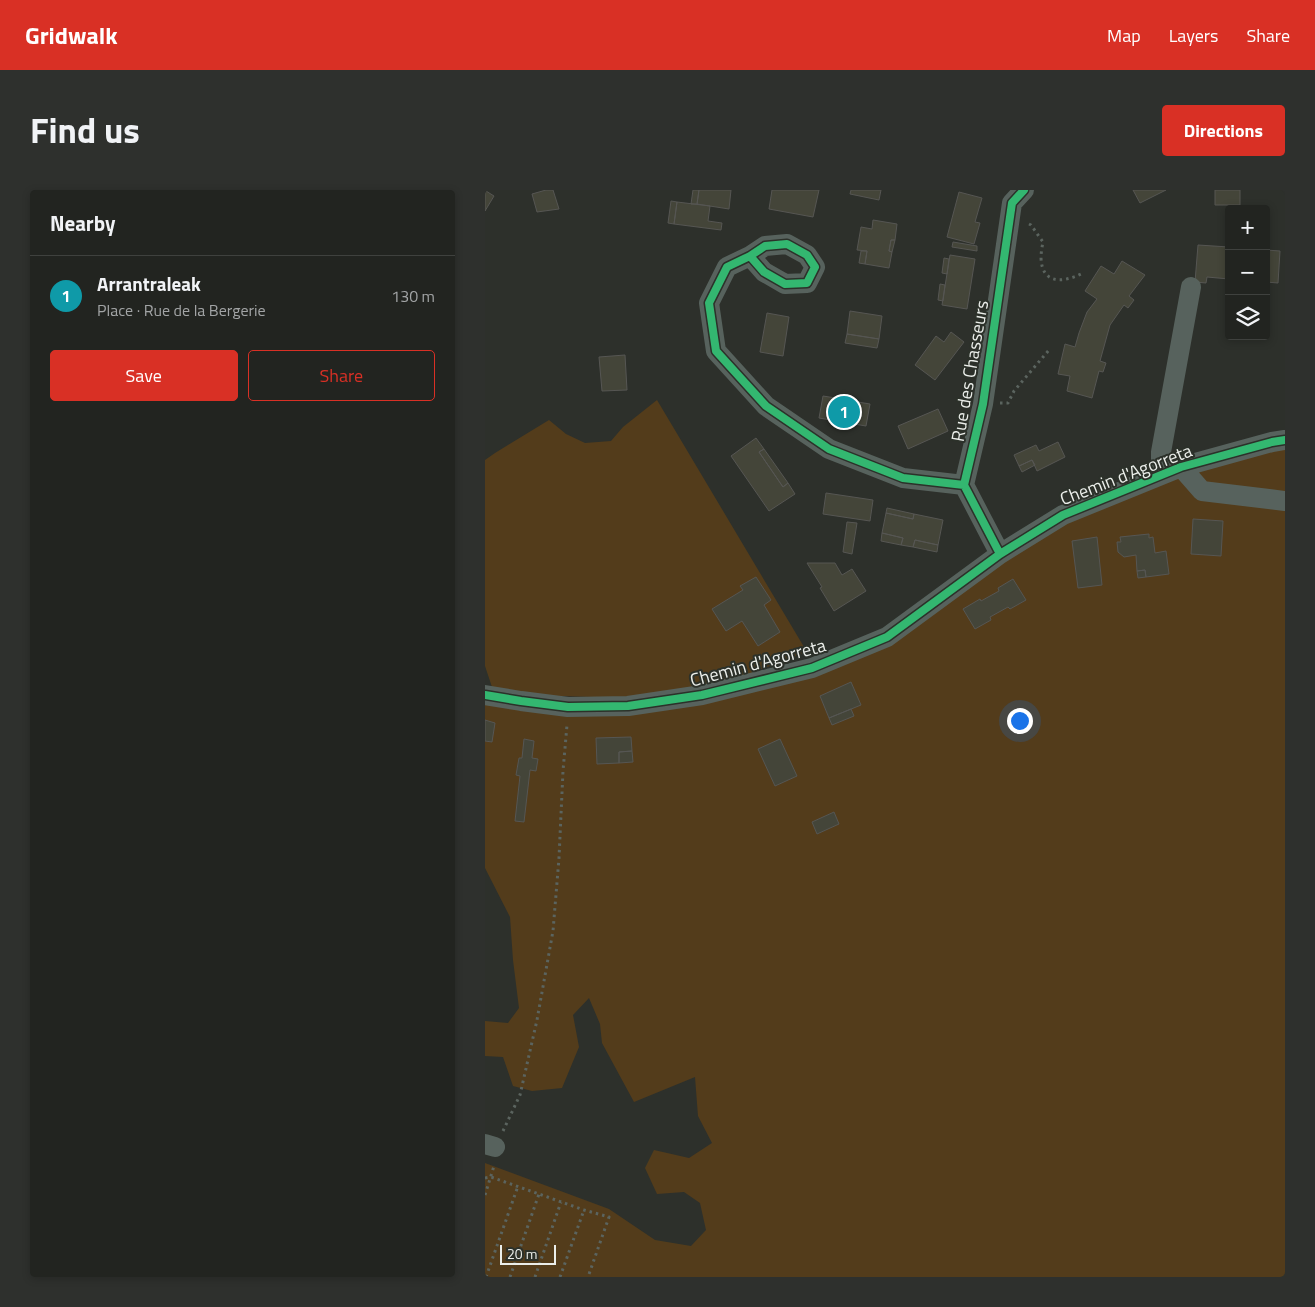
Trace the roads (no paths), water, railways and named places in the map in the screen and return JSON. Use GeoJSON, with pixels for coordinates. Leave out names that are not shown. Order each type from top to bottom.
{"type":"FeatureCollection","features":[{"type":"Feature","properties":{"kind":"street","name":"Rue des Chasseurs"},"geometry":{"type":"LineString","coordinates":[[964,485],[983,404],[1012,203],[1024,190]]}},
{"type":"Feature","properties":{"kind":"street"},"geometry":{"type":"LineString","coordinates":[[750,256],[727,268],[709,303],[715,351],[766,406],[829,449],[903,478],[964,485],[1000,554]]}},
{"type":"Feature","properties":{"kind":"street"},"geometry":{"type":"LineString","coordinates":[[1161,475],[1161,452],[1191,286]]}},
{"type":"Feature","properties":{"kind":"street","name":"Chemin d'Agorreta"},"geometry":{"type":"LineString","coordinates":[[485,695],[568,707],[627,706],[702,695],[812,668],[887,637],[1000,554],[1063,515],[1181,467],[1285,440]]}},
{"type":"Feature","properties":{"kind":"street"},"geometry":{"type":"LineString","coordinates":[[1181,467],[1202,491],[1285,501]]}},
{"type":"Feature","properties":{"kind":"place","name":"Arrantraleak"},"geometry":{"type":"Point","coordinates":[844,412]}}]}
